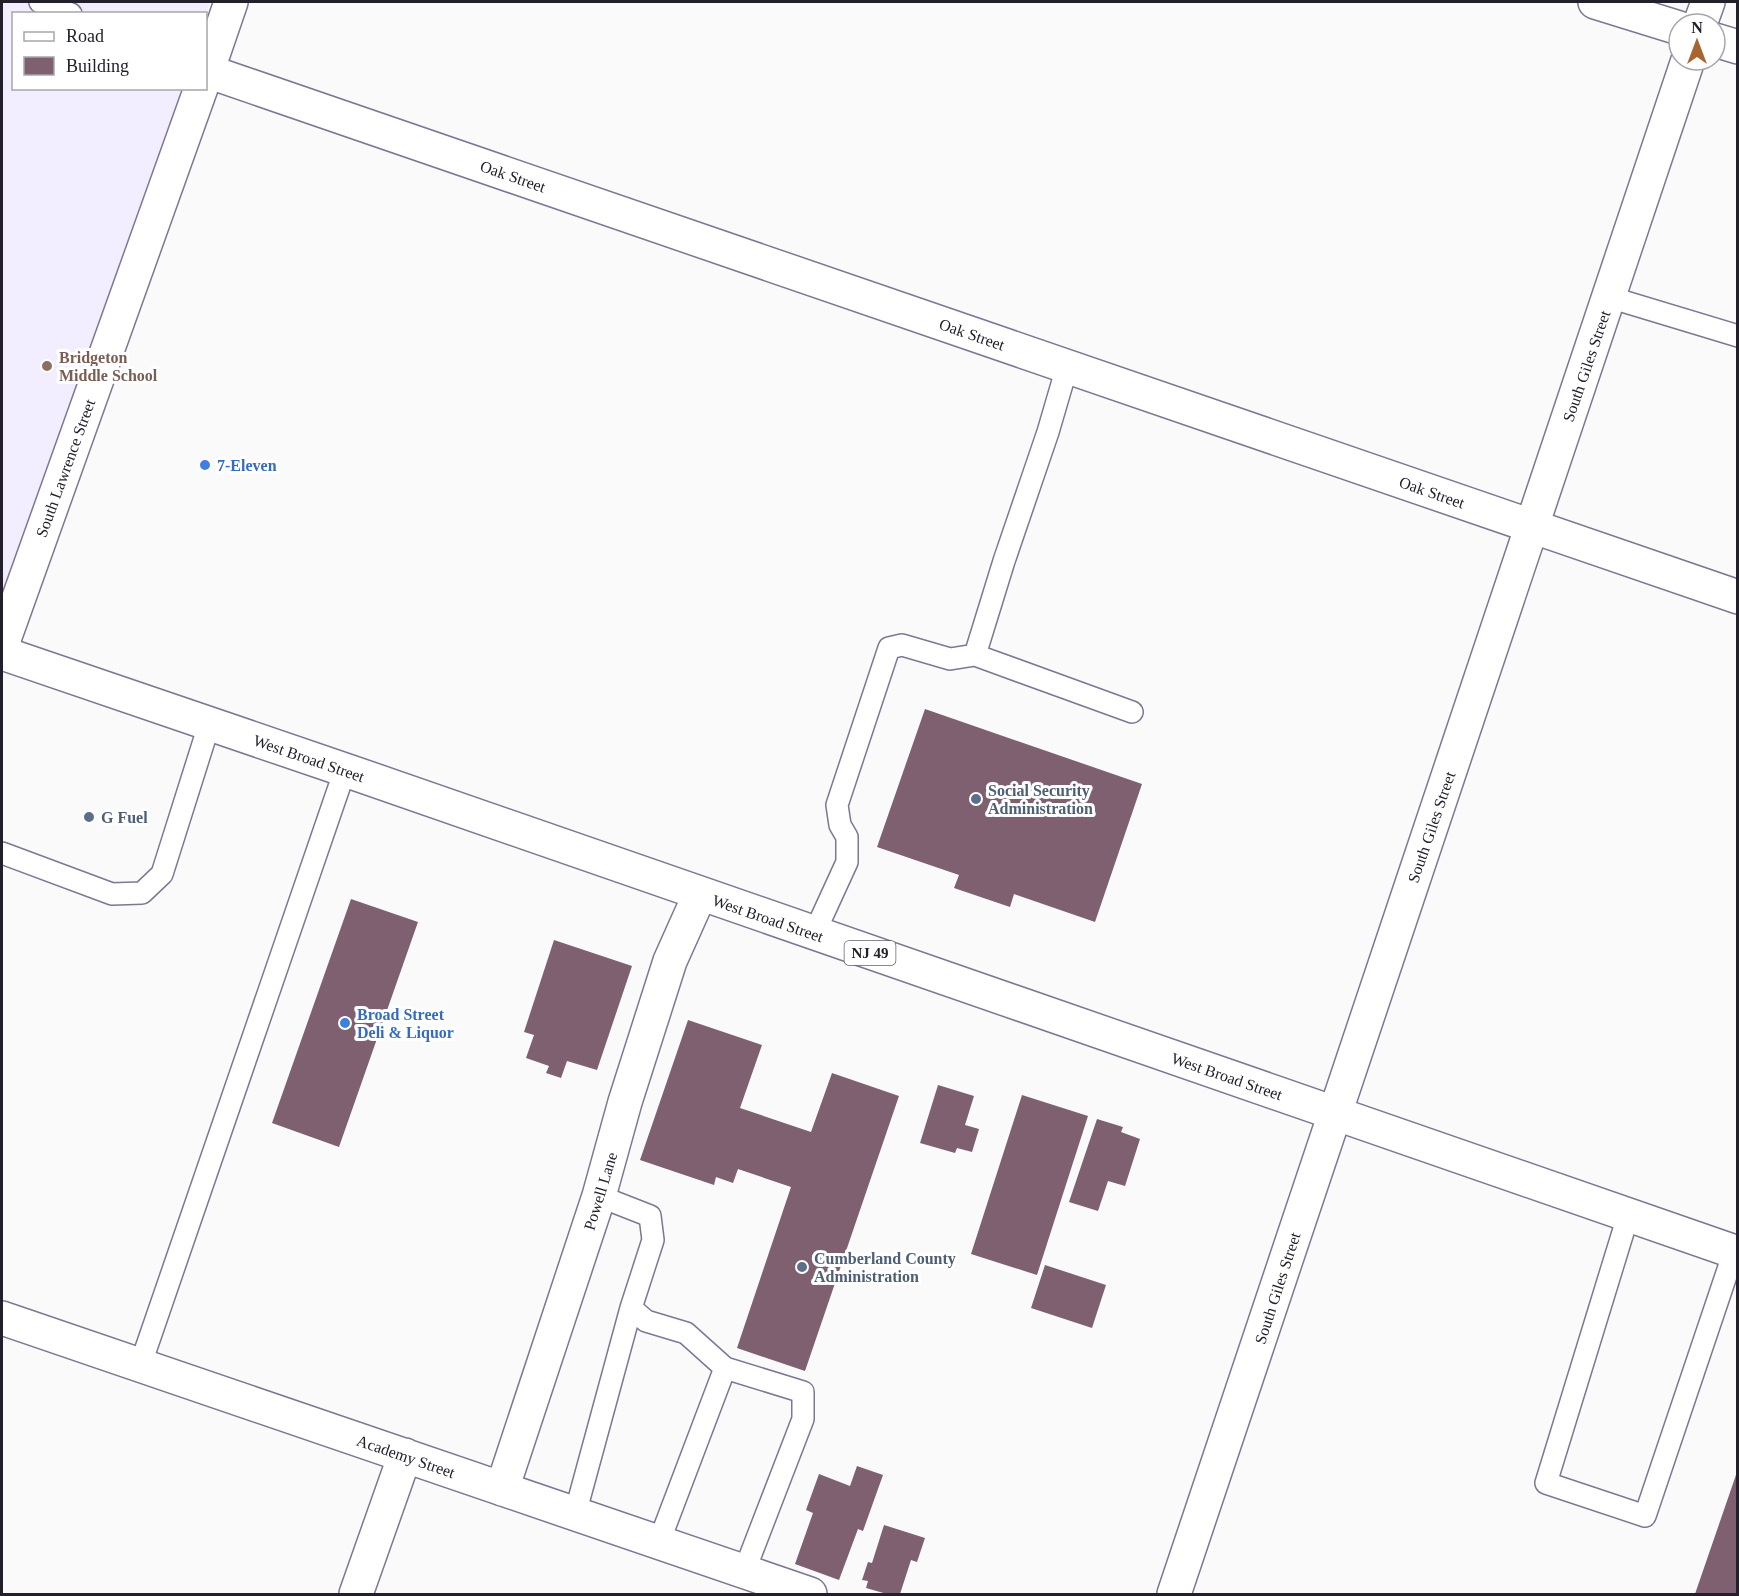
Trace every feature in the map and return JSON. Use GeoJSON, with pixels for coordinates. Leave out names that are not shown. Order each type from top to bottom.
{"type":"FeatureCollection","features":[{"type":"Feature","properties":{"kind":"main road","name":"South Lawrence Street"},"geometry":{"type":"LineString","coordinates":[[207,70],[231,2]]}},
{"type":"Feature","properties":{"kind":"main road"},"geometry":{"type":"LineString","coordinates":[[1594,2],[1667,24]]}},
{"type":"Feature","properties":{"kind":"main road","name":"South Giles Street"},"geometry":{"type":"LineString","coordinates":[[1174,1594],[1684,72]]}},
{"type":"Feature","properties":{"kind":"main road","name":"Oak Street"},"geometry":{"type":"LineString","coordinates":[[207,77],[1067,367],[1737,597]]}},
{"type":"Feature","properties":{"kind":"main road","name":"South Lawrence Street"},"geometry":{"type":"LineString","coordinates":[[2,645],[200,90]]}},
{"type":"Feature","properties":{"kind":"main road","name":"West Broad Street"},"geometry":{"type":"LineString","coordinates":[[2,653],[1736,1253]]}},
{"type":"Feature","properties":{"kind":"main road","name":"Powell Lane"},"geometry":{"type":"LineString","coordinates":[[502,1489],[599,1196],[625,1102],[667,970],[700,894]]}},
{"type":"Feature","properties":{"kind":"main road","name":"Academy Street"},"geometry":{"type":"LineString","coordinates":[[2,1318],[810,1594]]}},
{"type":"Feature","properties":{"kind":"main road"},"geometry":{"type":"LineString","coordinates":[[356,1594],[405,1455]]}},
{"type":"Feature","properties":{"kind":"lane"},"geometry":{"type":"LineString","coordinates":[[40,2],[66,12]]}},
{"type":"Feature","properties":{"kind":"lane"},"geometry":{"type":"LineString","coordinates":[[1609,297],[1737,336]]}},
{"type":"Feature","properties":{"kind":"lane"},"geometry":{"type":"LineString","coordinates":[[975,655],[1067,367]]}},
{"type":"Feature","properties":{"kind":"lane"},"geometry":{"type":"LineString","coordinates":[[814,934],[847,862],[847,837],[840,825],[837,805],[890,648],[902,645],[950,659],[975,655],[1132,712]]}},
{"type":"Feature","properties":{"kind":"lane"},"geometry":{"type":"LineString","coordinates":[[2,853],[112,894],[142,893],[162,874],[209,724]]}},
{"type":"Feature","properties":{"kind":"lane"},"geometry":{"type":"LineString","coordinates":[[140,1366],[345,770]]}},
{"type":"Feature","properties":{"kind":"lane"},"geometry":{"type":"LineString","coordinates":[[575,1514],[631,1308],[654,1240],[650,1216],[599,1196]]}},
{"type":"Feature","properties":{"kind":"lane"},"geometry":{"type":"LineString","coordinates":[[1628,1216],[1546,1483],[1645,1516],[1736,1253]]}},
{"type":"Feature","properties":{"kind":"lane"},"geometry":{"type":"LineString","coordinates":[[631,1308],[646,1321],[686,1333],[725,1368],[802,1392],[803,1419],[744,1572]]}},
{"type":"Feature","properties":{"kind":"lane"},"geometry":{"type":"LineString","coordinates":[[659,1542],[725,1368]]}},
{"type":"Feature","properties":{"kind":"shaded area","name":"Bridgeton Middle School"},"geometry":{"type":"Polygon","coordinates":[[[2,2],[210,2],[207,12],[12,12],[12,90],[182,90],[2,644],[2,2]]]}},
{"type":"Feature","properties":{"kind":"building"},"geometry":{"type":"Polygon","coordinates":[[[925,709],[1142,784],[1095,922],[1014,894],[1010,907],[954,888],[959,875],[877,847],[925,709]]]}},
{"type":"Feature","properties":{"kind":"building","name":"Broad Street Deli & Liquor"},"geometry":{"type":"Polygon","coordinates":[[[351,899],[418,922],[339,1147],[272,1123],[351,899]]]}},
{"type":"Feature","properties":{"kind":"building"},"geometry":{"type":"Polygon","coordinates":[[[554,940],[632,966],[597,1070],[567,1061],[561,1078],[546,1073],[549,1066],[526,1058],[534,1035],[524,1032],[554,940]]]}},
{"type":"Feature","properties":{"kind":"building","name":"Cumberland County Administration"},"geometry":{"type":"Polygon","coordinates":[[[688,1020],[762,1045],[740,1108],[811,1132],[832,1073],[899,1096],[805,1371],[737,1348],[791,1187],[738,1169],[733,1183],[716,1177],[714,1185],[640,1160],[688,1020]]]}},
{"type":"Feature","properties":{"kind":"building"},"geometry":{"type":"Polygon","coordinates":[[[938,1085],[974,1096],[965,1125],[979,1129],[972,1152],[957,1148],[955,1153],[920,1143],[938,1085]]]}},
{"type":"Feature","properties":{"kind":"building"},"geometry":{"type":"Polygon","coordinates":[[[1022,1095],[1088,1116],[1037,1275],[971,1254],[1022,1095]]]}},
{"type":"Feature","properties":{"kind":"building"},"geometry":{"type":"Polygon","coordinates":[[[1097,1119],[1123,1127],[1121,1132],[1140,1139],[1125,1186],[1108,1181],[1098,1211],[1069,1202],[1097,1119]]]}},
{"type":"Feature","properties":{"kind":"building"},"geometry":{"type":"Polygon","coordinates":[[[1045,1265],[1106,1285],[1092,1328],[1031,1308],[1045,1265]]]}},
{"type":"Feature","properties":{"kind":"building"},"geometry":{"type":"Polygon","coordinates":[[[857,1466],[883,1475],[863,1531],[858,1529],[839,1580],[795,1564],[813,1513],[806,1510],[819,1474],[850,1486],[857,1466]]]}},
{"type":"Feature","properties":{"kind":"building"},"geometry":{"type":"Polygon","coordinates":[[[1737,1472],[1738,1594],[1695,1594],[1737,1472]]]}},
{"type":"Feature","properties":{"kind":"building"},"geometry":{"type":"Polygon","coordinates":[[[884,1525],[925,1538],[917,1562],[911,1560],[900,1594],[887,1594],[866,1588],[868,1581],[862,1580],[868,1562],[872,1563],[884,1525]]]}},
{"type":"Feature","properties":{"kind":"place","name":"Bridgeton Middle School"},"geometry":{"type":"Point","coordinates":[47,366]}},
{"type":"Feature","properties":{"kind":"place","name":"7-Eleven"},"geometry":{"type":"Point","coordinates":[205,465]}},
{"type":"Feature","properties":{"kind":"place","name":"Social Security Administration"},"geometry":{"type":"Point","coordinates":[976,799]}},
{"type":"Feature","properties":{"kind":"place","name":"G Fuel"},"geometry":{"type":"Point","coordinates":[89,817]}},
{"type":"Feature","properties":{"kind":"place","name":"Broad Street Deli & Liquor"},"geometry":{"type":"Point","coordinates":[345,1023]}},
{"type":"Feature","properties":{"kind":"place","name":"Cumberland County Administration"},"geometry":{"type":"Point","coordinates":[802,1267]}}]}
